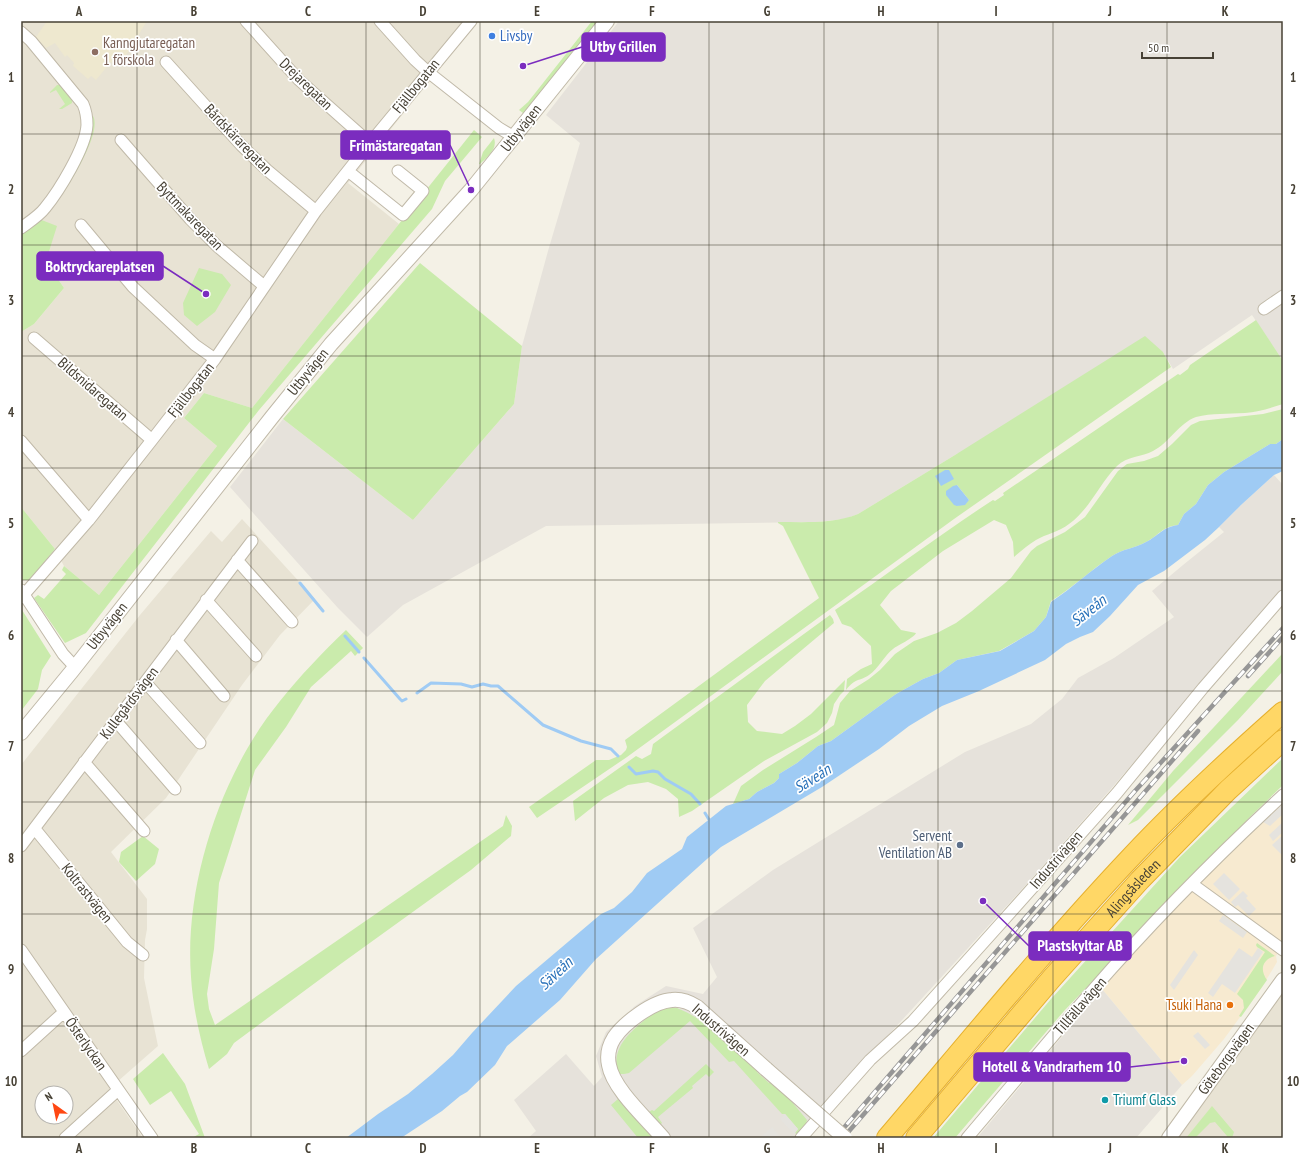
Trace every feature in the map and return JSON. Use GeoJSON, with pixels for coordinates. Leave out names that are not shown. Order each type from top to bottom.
{"type":"FeatureCollection","features":[{"type":"Feature","properties":{"kind":"highway"},"geometry":{"type":"LineString","coordinates":[[887,1138],[1042,956],[1133,855],[1221,768],[1283,712]]}},
{"type":"Feature","properties":{"kind":"highway","name":"Alingsåsleden"},"geometry":{"type":"LineString","coordinates":[[916,1138],[1052,978],[1140,880],[1228,790],[1283,740]]}},
{"type":"Feature","properties":{"kind":"street","name":"Drejaregatan"},"geometry":{"type":"LineString","coordinates":[[246,21],[299,80],[370,143]]}},
{"type":"Feature","properties":{"kind":"street"},"geometry":{"type":"LineString","coordinates":[[380,21],[415,60],[428,72],[499,128],[514,137]]}},
{"type":"Feature","properties":{"kind":"street","name":"Fjällbogatan"},"geometry":{"type":"LineString","coordinates":[[22,594],[89,520],[152,440],[215,359],[316,211],[471,21]]}},
{"type":"Feature","properties":{"kind":"street","name":"Utbyvägen"},"geometry":{"type":"LineString","coordinates":[[21,733],[75,667],[272,417],[332,344],[393,275],[440,225],[497,159],[607,21]]}},
{"type":"Feature","properties":{"kind":"street"},"geometry":{"type":"LineString","coordinates":[[21,32],[31,41],[83,104],[86,110],[87,126],[83,142],[70,170],[52,198],[44,210],[21,228]]}},
{"type":"Feature","properties":{"kind":"street","name":"Bårdskäraregatan"},"geometry":{"type":"LineString","coordinates":[[166,62],[240,145],[316,211]]}},
{"type":"Feature","properties":{"kind":"street","name":"Byttmakaregatan"},"geometry":{"type":"LineString","coordinates":[[121,140],[190,219],[217,246],[264,286]]}},
{"type":"Feature","properties":{"kind":"street"},"geometry":{"type":"LineString","coordinates":[[348,171],[404,216],[423,191],[398,171]]}},
{"type":"Feature","properties":{"kind":"street"},"geometry":{"type":"LineString","coordinates":[[81,225],[133,288],[195,345],[215,359]]}},
{"type":"Feature","properties":{"kind":"street"},"geometry":{"type":"LineString","coordinates":[[1264,309],[1283,296]]}},
{"type":"Feature","properties":{"kind":"street","name":"Bildsnidaregatan"},"geometry":{"type":"LineString","coordinates":[[34,338],[152,440]]}},
{"type":"Feature","properties":{"kind":"street"},"geometry":{"type":"LineString","coordinates":[[21,441],[89,520]]}},
{"type":"Feature","properties":{"kind":"street","name":"Kullegårdsvägen"},"geometry":{"type":"LineString","coordinates":[[21,846],[252,541]]}},
{"type":"Feature","properties":{"kind":"street"},"geometry":{"type":"LineString","coordinates":[[237,560],[292,622]]}},
{"type":"Feature","properties":{"kind":"street"},"geometry":{"type":"LineString","coordinates":[[22,594],[64,654],[75,667]]}},
{"type":"Feature","properties":{"kind":"street","name":"Industrivägen"},"geometry":{"type":"LineString","coordinates":[[801,1138],[870,1060],[912,1021],[1001,923],[1117,792],[1203,688],[1283,596]]}},
{"type":"Feature","properties":{"kind":"street"},"geometry":{"type":"LineString","coordinates":[[206,600],[256,656]]}},
{"type":"Feature","properties":{"kind":"street"},"geometry":{"type":"LineString","coordinates":[[176,640],[224,696]]}},
{"type":"Feature","properties":{"kind":"street"},"geometry":{"type":"LineString","coordinates":[[145,682],[200,743]]}},
{"type":"Feature","properties":{"kind":"street"},"geometry":{"type":"LineString","coordinates":[[116,721],[175,789]]}},
{"type":"Feature","properties":{"kind":"street"},"geometry":{"type":"LineString","coordinates":[[84,762],[144,831]]}},
{"type":"Feature","properties":{"kind":"street","name":"Tillfällavägen"},"geometry":{"type":"LineString","coordinates":[[967,1138],[1090,992],[1192,884],[1283,795]]}},
{"type":"Feature","properties":{"kind":"street","name":"Koltrastvägen"},"geometry":{"type":"LineString","coordinates":[[35,829],[127,942],[143,954]]}},
{"type":"Feature","properties":{"kind":"street"},"geometry":{"type":"LineString","coordinates":[[1192,884],[1283,950]]}},
{"type":"Feature","properties":{"kind":"street","name":"Österlyckan"},"geometry":{"type":"LineString","coordinates":[[21,950],[152,1138]]}},
{"type":"Feature","properties":{"kind":"street","name":"Göteborgsvägen"},"geometry":{"type":"LineString","coordinates":[[1169,1138],[1283,980]]}},
{"type":"Feature","properties":{"kind":"street","name":"Industrivägen"},"geometry":{"type":"LineString","coordinates":[[663,1138],[620,1090],[611,1073],[608,1057],[614,1038],[622,1029],[647,1009],[657,1003],[672,999],[683,1000],[698,1007],[845,1138]]}},
{"type":"Feature","properties":{"kind":"street"},"geometry":{"type":"LineString","coordinates":[[21,1050],[64,1012]]}},
{"type":"Feature","properties":{"kind":"street"},"geometry":{"type":"LineString","coordinates":[[65,1138],[118,1090]]}},
{"type":"Feature","properties":{"kind":"shaded area"},"geometry":{"type":"Polygon","coordinates":[[[21,21],[480,21],[468,32],[348,183],[399,224],[252,408],[204,393],[184,418],[217,446],[99,595],[64,566],[55,549],[21,507],[21,332],[34,324],[64,288],[46,261],[39,219],[21,234],[21,21]]]}},
{"type":"Feature","properties":{"kind":"shaded area","name":"Kanngjutaregatan 1 förskola"},"geometry":{"type":"Polygon","coordinates":[[[47,21],[147,21],[118,66],[111,62],[96,80],[91,76],[88,79],[73,66],[74,63],[67,55],[65,57],[55,43],[46,48],[36,37],[47,21]]]}},
{"type":"Feature","properties":{"kind":"shaded area"},"geometry":{"type":"Polygon","coordinates":[[[619,21],[1283,21],[1283,361],[1252,315],[1173,369],[1163,352],[955,455],[858,514],[845,519],[817,522],[546,526],[403,605],[367,637],[338,608],[230,487],[283,419],[413,520],[514,404],[522,346],[580,143],[546,115],[619,21]]]}},
{"type":"Feature","properties":{"kind":"shaded area"},"geometry":{"type":"Polygon","coordinates":[[[1274,475],[1283,485],[1283,591],[1023,888],[794,1138],[528,1138],[536,1131],[514,1100],[566,1054],[594,1086],[602,1077],[596,1056],[606,1032],[635,1006],[666,986],[703,994],[717,977],[693,928],[773,870],[965,752],[1031,724],[1062,699],[1078,678],[1114,658],[1174,617],[1152,591],[1224,532],[1219,527],[1274,475]]]}},
{"type":"Feature","properties":{"kind":"shaded area"},"geometry":{"type":"Polygon","coordinates":[[[242,519],[315,599],[280,635],[242,685],[166,798],[111,852],[147,899],[144,978],[158,1046],[109,1089],[143,1138],[21,1138],[21,765],[140,615],[211,531],[222,542],[242,519]]]}},
{"type":"Feature","properties":{"kind":"shaded area"},"geometry":{"type":"Polygon","coordinates":[[[1283,800],[1283,945],[1276,956],[1277,962],[1262,987],[1224,1039],[1192,1076],[1182,1085],[1102,989],[1131,954],[1189,893],[1283,800]]]}},
{"type":"Feature","properties":{"kind":"shaded area"},"geometry":{"type":"Polygon","coordinates":[[[1283,804],[1283,814],[1270,826],[1263,822],[1283,804]]]}},
{"type":"Feature","properties":{"kind":"shaded area"},"geometry":{"type":"Polygon","coordinates":[[[1283,822],[1283,832],[1273,841],[1269,835],[1283,822]]]}},
{"type":"Feature","properties":{"kind":"shaded area"},"geometry":{"type":"Polygon","coordinates":[[[1283,835],[1283,856],[1272,845],[1283,835]]]}},
{"type":"Feature","properties":{"kind":"shaded area"},"geometry":{"type":"Polygon","coordinates":[[[1224,873],[1240,889],[1229,900],[1213,884],[1224,873]]]}},
{"type":"Feature","properties":{"kind":"shaded area"},"geometry":{"type":"Polygon","coordinates":[[[1243,891],[1248,896],[1246,898],[1256,909],[1249,916],[1238,905],[1235,907],[1231,902],[1243,891]]]}},
{"type":"Feature","properties":{"kind":"shaded area"},"geometry":{"type":"Polygon","coordinates":[[[1223,915],[1247,932],[1243,938],[1219,921],[1223,915]]]}},
{"type":"Feature","properties":{"kind":"shaded area"},"geometry":{"type":"Polygon","coordinates":[[[1239,948],[1252,957],[1258,948],[1263,952],[1235,993],[1222,984],[1213,997],[1208,993],[1239,948]]]}},
{"type":"Feature","properties":{"kind":"shaded area"},"geometry":{"type":"Polygon","coordinates":[[[1194,950],[1198,955],[1174,990],[1170,985],[1194,950]]]}},
{"type":"Feature","properties":{"kind":"shaded area"},"geometry":{"type":"Polygon","coordinates":[[[1283,984],[1283,1138],[1175,1138],[1283,984]]]}},
{"type":"Feature","properties":{"kind":"shaded area"},"geometry":{"type":"Polygon","coordinates":[[[1102,989],[1182,1085],[1136,1138],[977,1138],[1102,989]]]}},
{"type":"Feature","properties":{"kind":"shaded area"},"geometry":{"type":"Polygon","coordinates":[[[1198,1032],[1210,1045],[1205,1049],[1193,1036],[1198,1032]]]}},
{"type":"Feature","properties":{"kind":"shaded area"},"geometry":{"type":"Polygon","coordinates":[[[785,1114],[798,1129],[794,1134],[780,1119],[785,1114]]]}},
{"type":"Feature","properties":{"kind":"shaded area"},"geometry":{"type":"Polygon","coordinates":[[[772,1127],[781,1138],[761,1137],[772,1127]]]}},
{"type":"Feature","properties":{"kind":"green space"},"geometry":{"type":"Polygon","coordinates":[[[592,21],[599,21],[526,111],[523,113],[519,110],[528,102],[592,21]]]}},
{"type":"Feature","properties":{"kind":"green space"},"geometry":{"type":"Polygon","coordinates":[[[57,85],[61,85],[72,99],[72,103],[62,109],[59,109],[65,104],[56,90],[50,93],[57,85]]]}},
{"type":"Feature","properties":{"kind":"green space"},"geometry":{"type":"Polygon","coordinates":[[[92,116],[95,123],[94,132],[90,143],[80,166],[64,192],[62,191],[89,142],[92,116]]]}},
{"type":"Feature","properties":{"kind":"green space"},"geometry":{"type":"Polygon","coordinates":[[[474,130],[482,137],[445,181],[432,209],[259,410],[86,633],[65,643],[34,598],[38,595],[44,599],[66,574],[62,570],[64,566],[99,595],[217,446],[184,418],[204,393],[252,408],[474,130]]]}},
{"type":"Feature","properties":{"kind":"green space"},"geometry":{"type":"Polygon","coordinates":[[[494,138],[494,146],[489,156],[479,164],[483,152],[494,138]]]}},
{"type":"Feature","properties":{"kind":"green space"},"geometry":{"type":"Polygon","coordinates":[[[39,219],[57,226],[46,261],[64,288],[34,324],[21,332],[21,234],[39,219]]]}},
{"type":"Feature","properties":{"kind":"green space"},"geometry":{"type":"Polygon","coordinates":[[[420,263],[522,346],[514,404],[413,520],[283,419],[420,263]]]}},
{"type":"Feature","properties":{"kind":"green space"},"geometry":{"type":"Polygon","coordinates":[[[199,268],[222,274],[231,285],[215,312],[197,326],[184,315],[183,303],[199,268]]]}},
{"type":"Feature","properties":{"kind":"green space"},"geometry":{"type":"Polygon","coordinates":[[[1256,320],[1283,361],[1283,404],[1255,412],[1208,415],[1196,417],[1190,420],[1153,451],[1125,460],[1117,466],[1089,504],[1076,518],[1061,529],[1036,540],[1014,557],[1013,542],[1006,525],[994,520],[943,551],[891,591],[880,605],[901,630],[916,633],[915,635],[893,649],[876,669],[866,677],[855,681],[846,690],[847,679],[861,669],[872,664],[871,646],[851,627],[842,624],[835,610],[973,513],[1004,495],[1003,493],[1178,374],[1180,375],[1188,369],[1190,365],[1256,320]]]}},
{"type":"Feature","properties":{"kind":"green space"},"geometry":{"type":"Polygon","coordinates":[[[1145,336],[1163,352],[1171,367],[954,519],[627,757],[537,818],[529,807],[596,760],[609,760],[621,755],[627,747],[625,740],[819,598],[783,526],[778,522],[829,521],[858,514],[1145,336]],[[957,485],[957,506],[969,500],[957,485]]]}},
{"type":"Feature","properties":{"kind":"green space"},"geometry":{"type":"Polygon","coordinates":[[[1283,409],[1283,439],[1276,444],[1270,444],[1224,472],[1208,485],[1196,504],[1184,514],[1178,525],[1164,529],[1142,544],[1116,554],[1104,561],[1051,601],[1046,617],[1034,631],[999,651],[957,660],[939,673],[923,679],[896,694],[831,741],[818,746],[797,763],[779,774],[779,778],[774,783],[757,792],[749,799],[733,804],[741,786],[763,770],[834,725],[840,703],[850,691],[880,670],[895,654],[914,641],[937,633],[956,623],[1011,578],[1031,551],[1037,546],[1065,532],[1085,517],[1118,471],[1127,464],[1144,461],[1158,456],[1191,425],[1200,421],[1263,414],[1283,409]]]}},
{"type":"Feature","properties":{"kind":"green space"},"geometry":{"type":"Polygon","coordinates":[[[21,507],[55,549],[30,580],[22,580],[21,578],[21,507]]]}},
{"type":"Feature","properties":{"kind":"green space"},"geometry":{"type":"Polygon","coordinates":[[[22,610],[51,656],[42,670],[38,689],[21,711],[21,612],[22,610]]]}},
{"type":"Feature","properties":{"kind":"green space"},"geometry":{"type":"Polygon","coordinates":[[[830,615],[834,623],[765,681],[747,705],[748,722],[757,731],[782,734],[811,714],[845,680],[844,691],[834,704],[832,713],[827,723],[817,732],[764,761],[692,811],[679,817],[678,799],[666,789],[648,782],[628,785],[604,798],[575,821],[573,801],[636,756],[642,759],[651,754],[653,744],[830,615]]]}},
{"type":"Feature","properties":{"kind":"green space"},"geometry":{"type":"Polygon","coordinates":[[[346,630],[363,648],[355,656],[351,651],[311,687],[286,727],[255,770],[219,883],[214,949],[207,994],[209,1009],[215,1025],[503,826],[506,815],[512,826],[511,836],[471,870],[234,1043],[227,1054],[209,1069],[193,1000],[190,941],[194,905],[201,868],[211,831],[224,795],[240,761],[259,730],[296,682],[346,630]]]}},
{"type":"Feature","properties":{"kind":"green space"},"geometry":{"type":"Polygon","coordinates":[[[1283,653],[1283,671],[1238,720],[1138,820],[1128,825],[1173,771],[1283,653]]]}},
{"type":"Feature","properties":{"kind":"green space"},"geometry":{"type":"Polygon","coordinates":[[[1283,758],[1283,785],[1252,815],[1064,1011],[955,1138],[933,1138],[1051,999],[1180,857],[1283,758]]]}},
{"type":"Feature","properties":{"kind":"green space"},"geometry":{"type":"Polygon","coordinates":[[[143,836],[159,849],[155,864],[136,881],[119,862],[121,852],[143,836]]]}},
{"type":"Feature","properties":{"kind":"green space"},"geometry":{"type":"Polygon","coordinates":[[[1257,943],[1275,956],[1271,957],[1265,962],[1263,972],[1267,980],[1241,1017],[1239,1016],[1244,1008],[1243,1000],[1237,994],[1265,952],[1257,947],[1257,943]]]}},
{"type":"Feature","properties":{"kind":"green space"},"geometry":{"type":"Polygon","coordinates":[[[666,1008],[677,1008],[689,1013],[721,1035],[760,1069],[757,1072],[769,1083],[772,1081],[782,1090],[807,1120],[806,1124],[797,1134],[795,1133],[798,1129],[785,1114],[782,1114],[734,1061],[729,1062],[690,1021],[629,1073],[619,1074],[617,1066],[618,1052],[621,1045],[630,1033],[657,1011],[666,1008]]]}},
{"type":"Feature","properties":{"kind":"green space"},"geometry":{"type":"Polygon","coordinates":[[[163,1053],[185,1084],[205,1138],[192,1138],[199,1134],[171,1091],[150,1105],[133,1079],[163,1053]]]}},
{"type":"Feature","properties":{"kind":"green space"},"geometry":{"type":"Polygon","coordinates":[[[706,1064],[714,1072],[709,1077],[706,1074],[692,1086],[693,1088],[658,1117],[662,1123],[660,1125],[649,1114],[649,1112],[652,1110],[654,1111],[706,1064]]]}},
{"type":"Feature","properties":{"kind":"green space"},"geometry":{"type":"Polygon","coordinates":[[[618,1099],[622,1100],[655,1138],[638,1138],[611,1105],[618,1099]]]}},
{"type":"Feature","properties":{"kind":"green space"},"geometry":{"type":"Polygon","coordinates":[[[1212,1106],[1234,1132],[1232,1138],[1226,1138],[1227,1136],[1215,1122],[1210,1123],[1195,1138],[1186,1138],[1212,1106]]]}},
{"type":"Feature","properties":{"kind":"water","name":"Säveån"},"geometry":{"type":"Polygon","coordinates":[[[1283,439],[1283,471],[1274,475],[1205,540],[1164,571],[1138,585],[1110,616],[1093,632],[1066,644],[1045,660],[979,691],[942,706],[909,726],[879,749],[822,787],[721,847],[596,959],[560,1000],[507,1046],[495,1065],[467,1092],[442,1111],[401,1138],[346,1138],[408,1094],[432,1074],[453,1055],[516,986],[601,914],[614,908],[632,892],[647,873],[682,849],[687,837],[726,806],[749,799],[757,792],[774,783],[779,778],[779,774],[797,763],[818,746],[831,741],[896,694],[923,679],[939,673],[957,660],[1000,651],[1034,631],[1046,617],[1051,602],[1112,556],[1142,544],[1164,530],[1178,525],[1184,514],[1196,504],[1208,485],[1224,472],[1270,444],[1276,444],[1283,439]]]}},
{"type":"Feature","properties":{"kind":"water"},"geometry":{"type":"Polygon","coordinates":[[[945,470],[949,470],[954,479],[941,486],[935,476],[945,470]]]}},
{"type":"Feature","properties":{"kind":"water"},"geometry":{"type":"Polygon","coordinates":[[[957,485],[969,500],[965,505],[954,505],[946,495],[946,491],[957,485]]]}},
{"type":"Feature","properties":{"kind":"waterway"},"geometry":{"type":"LineString","coordinates":[[300,583],[323,611]]}},
{"type":"Feature","properties":{"kind":"waterway"},"geometry":{"type":"LineString","coordinates":[[345,636],[359,652]]}},
{"type":"Feature","properties":{"kind":"waterway"},"geometry":{"type":"LineString","coordinates":[[364,658],[402,701],[406,699]]}},
{"type":"Feature","properties":{"kind":"waterway"},"geometry":{"type":"LineString","coordinates":[[417,693],[431,683],[461,684],[472,687],[483,684],[498,686],[543,725],[581,741],[611,749],[618,756]]}},
{"type":"Feature","properties":{"kind":"waterway"},"geometry":{"type":"LineString","coordinates":[[629,767],[636,774],[653,771],[658,772],[665,779],[691,794],[700,804]]}},
{"type":"Feature","properties":{"kind":"waterway"},"geometry":{"type":"LineString","coordinates":[[705,813],[711,823]]}},
{"type":"Feature","properties":{"kind":"railway"},"geometry":{"type":"LineString","coordinates":[[835,1138],[1135,791],[1283,628]]}},
{"type":"Feature","properties":{"kind":"railway"},"geometry":{"type":"LineString","coordinates":[[1248,676],[1283,637]]}},
{"type":"Feature","properties":{"kind":"railway"},"geometry":{"type":"LineString","coordinates":[[843,1138],[1198,731]]}},
{"type":"Feature","properties":{"kind":"place","name":"Livsby"},"geometry":{"type":"Point","coordinates":[492,36]}},
{"type":"Feature","properties":{"kind":"place","name":"Kanngjutaregatan 1 förskola"},"geometry":{"type":"Point","coordinates":[95,52]}},
{"type":"Feature","properties":{"kind":"place","name":"Utby Grillen"},"geometry":{"type":"Point","coordinates":[523,66]}},
{"type":"Feature","properties":{"kind":"place","name":"Frimästaregatan"},"geometry":{"type":"Point","coordinates":[471,190]}},
{"type":"Feature","properties":{"kind":"place","name":"Boktryckareplatsen"},"geometry":{"type":"Point","coordinates":[206,294]}},
{"type":"Feature","properties":{"kind":"place","name":"Servent Ventilation AB"},"geometry":{"type":"Point","coordinates":[960,845]}},
{"type":"Feature","properties":{"kind":"place","name":"Plastskyltar AB"},"geometry":{"type":"Point","coordinates":[983,901]}},
{"type":"Feature","properties":{"kind":"place","name":"Tsuki Hana"},"geometry":{"type":"Point","coordinates":[1230,1005]}},
{"type":"Feature","properties":{"kind":"place","name":"Hotell & Vandrarhem 10"},"geometry":{"type":"Point","coordinates":[1184,1061]}},
{"type":"Feature","properties":{"kind":"place","name":"Triumf Glass"},"geometry":{"type":"Point","coordinates":[1105,1100]}}]}
